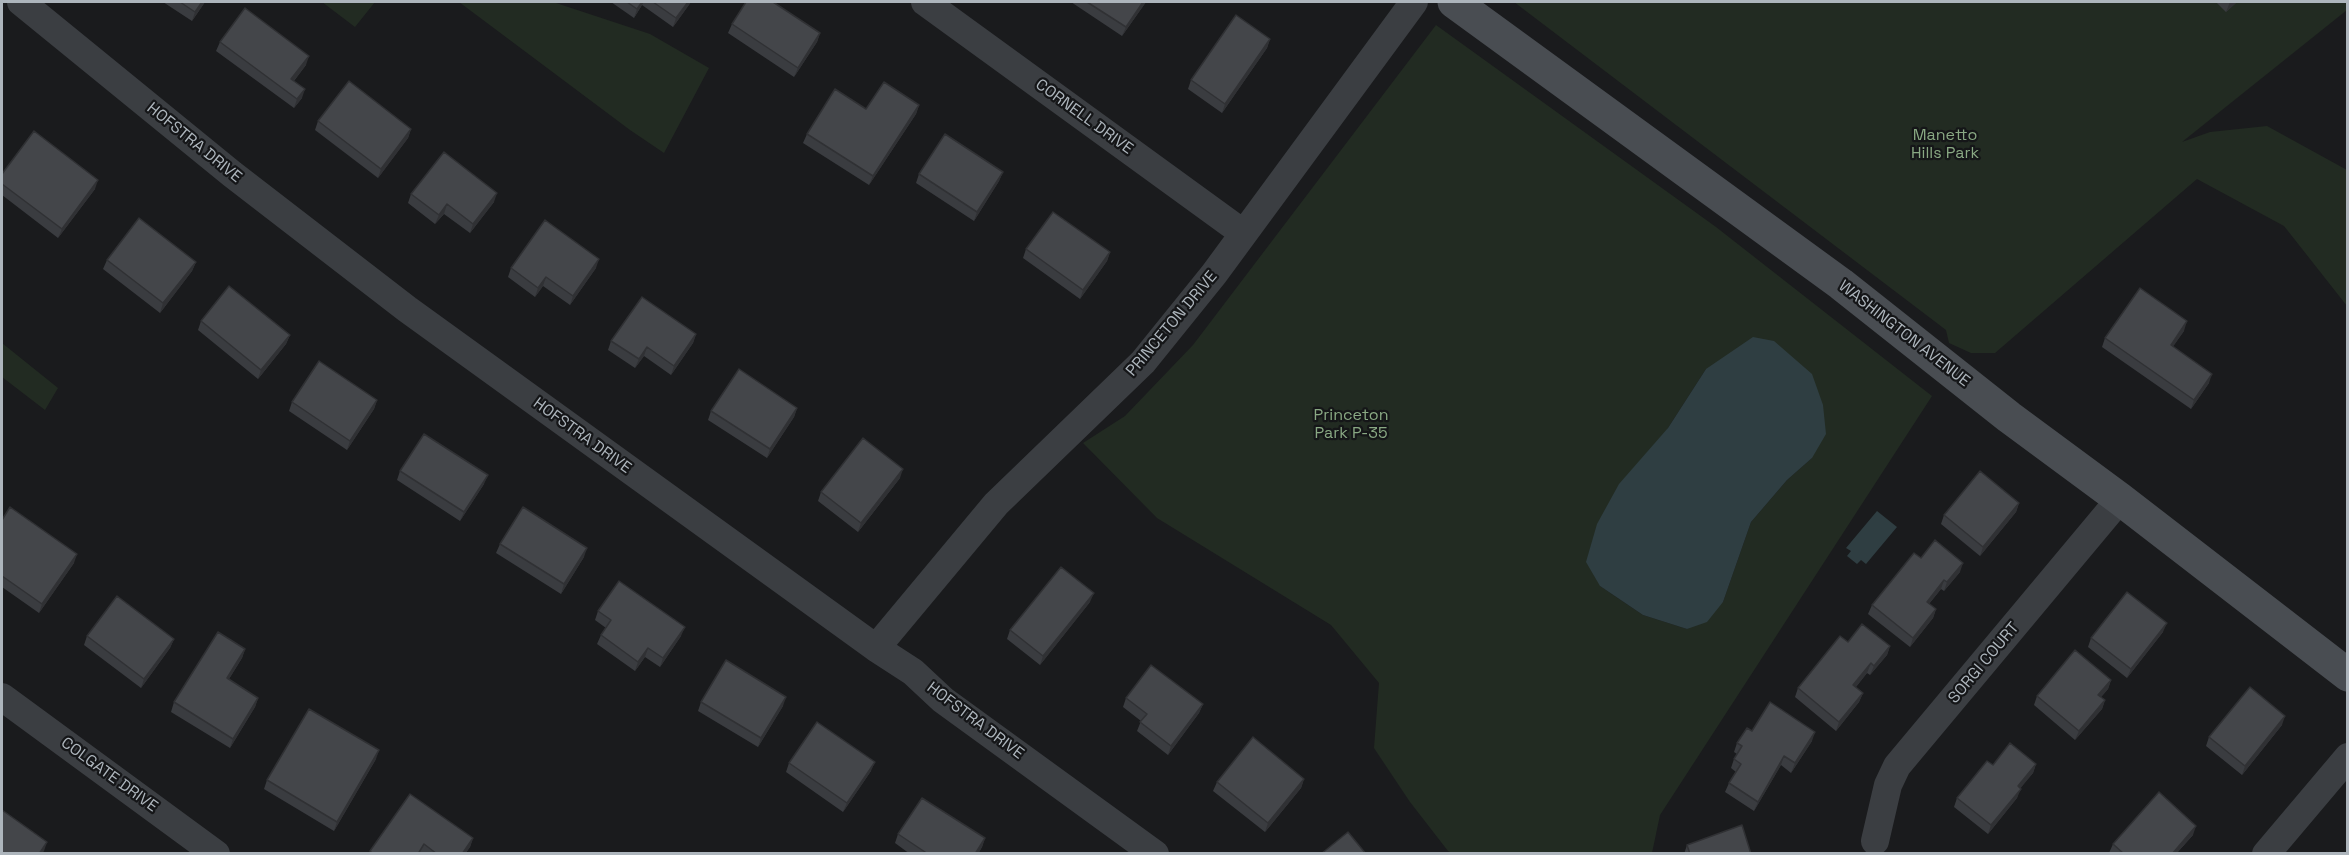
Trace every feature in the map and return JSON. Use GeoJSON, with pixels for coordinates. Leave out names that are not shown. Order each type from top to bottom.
{"type":"FeatureCollection","features":[{"type":"Feature","properties":{"kind":"main road","name":"WASHINGTON AVENUE"},"geometry":{"type":"LineString","coordinates":[[1454,2],[1841,284],[2009,417],[2120,499],[2348,675]]}},
{"type":"Feature","properties":{"kind":"street","name":"HOFSTRA DRIVE"},"geometry":{"type":"LineString","coordinates":[[21,2],[232,174],[407,309],[912,672],[944,700],[1155,854]]}},
{"type":"Feature","properties":{"kind":"street","name":"CORNELL DRIVE"},"geometry":{"type":"LineString","coordinates":[[925,2],[1243,233]]}},
{"type":"Feature","properties":{"kind":"street","name":"PRINCETON DRIVE"},"geometry":{"type":"LineString","coordinates":[[876,648],[996,504],[1143,362],[1214,274],[1414,2]]}},
{"type":"Feature","properties":{"kind":"street","name":"SORGI COURT"},"geometry":{"type":"LineString","coordinates":[[1875,841],[1888,785],[1897,766],[2120,499]]}},
{"type":"Feature","properties":{"kind":"street","name":"COLGATE DRIVE"},"geometry":{"type":"LineString","coordinates":[[2,697],[216,854]]}},
{"type":"Feature","properties":{"kind":"street"},"geometry":{"type":"LineString","coordinates":[[2266,854],[2348,757]]}},
{"type":"Feature","properties":{"kind":"green space"},"geometry":{"type":"Polygon","coordinates":[[[322,2],[375,2],[355,27],[322,2]]]}},
{"type":"Feature","properties":{"kind":"green space"},"geometry":{"type":"Polygon","coordinates":[[[459,2],[553,2],[650,34],[709,68],[664,153],[459,2]]]}},
{"type":"Feature","properties":{"kind":"green space","name":"Manetto Hills Park"},"geometry":{"type":"Polygon","coordinates":[[[1514,2],[2347,2],[2347,10],[2182,142],[2210,132],[2267,126],[2347,170],[2347,306],[2284,226],[2197,179],[1995,353],[1971,353],[1949,343],[1946,330],[1514,2]]]}},
{"type":"Feature","properties":{"kind":"green space","name":"Princeton Park P-35"},"geometry":{"type":"Polygon","coordinates":[[[1436,25],[1716,227],[1932,396],[1660,815],[1652,853],[1454,854],[1448,851],[1410,802],[1374,748],[1379,683],[1331,625],[1157,518],[1083,443],[1125,416],[1193,345],[1436,25]],[[1706,369],[1668,428],[1600,586],[1643,615],[1687,629],[1723,602],[1751,522],[1787,480],[1812,458],[1706,369]]]}},
{"type":"Feature","properties":{"kind":"green space"},"geometry":{"type":"Polygon","coordinates":[[[2,343],[58,388],[45,410],[2,377],[2,343]]]}},
{"type":"Feature","properties":{"kind":"shaded area"},"geometry":{"type":"Polygon","coordinates":[[[1753,337],[1774,341],[1812,374],[1823,405],[1826,434],[1812,458],[1787,480],[1751,522],[1723,602],[1707,622],[1687,629],[1643,615],[1600,586],[1586,562],[1597,524],[1619,484],[1668,428],[1706,369],[1753,337]]]}},
{"type":"Feature","properties":{"kind":"shaded area"},"geometry":{"type":"Polygon","coordinates":[[[1877,511],[1897,527],[1866,564],[1861,560],[1857,564],[1847,556],[1851,551],[1846,548],[1877,511]]]}},
{"type":"Feature","properties":{"kind":"building"},"geometry":{"type":"Polygon","coordinates":[[[180,2],[202,2],[195,12],[180,2]]]}},
{"type":"Feature","properties":{"kind":"building"},"geometry":{"type":"Polygon","coordinates":[[[627,2],[642,2],[637,9],[627,2]]]}},
{"type":"Feature","properties":{"kind":"building"},"geometry":{"type":"Polygon","coordinates":[[[653,2],[688,2],[676,18],[653,2]]]}},
{"type":"Feature","properties":{"kind":"building"},"geometry":{"type":"Polygon","coordinates":[[[746,2],[773,2],[820,33],[798,68],[732,24],[746,2]]]}},
{"type":"Feature","properties":{"kind":"building"},"geometry":{"type":"Polygon","coordinates":[[[1087,2],[1143,2],[1126,27],[1087,2]]]}},
{"type":"Feature","properties":{"kind":"building"},"geometry":{"type":"Polygon","coordinates":[[[245,8],[309,56],[291,79],[305,89],[297,99],[220,42],[245,8]]]}},
{"type":"Feature","properties":{"kind":"building"},"geometry":{"type":"Polygon","coordinates":[[[1236,15],[1270,39],[1225,104],[1191,80],[1236,15]]]}},
{"type":"Feature","properties":{"kind":"building"},"geometry":{"type":"Polygon","coordinates":[[[349,81],[411,129],[381,169],[318,121],[349,81]]]}},
{"type":"Feature","properties":{"kind":"building"},"geometry":{"type":"Polygon","coordinates":[[[884,82],[919,105],[873,176],[807,134],[835,89],[866,109],[884,82]]]}},
{"type":"Feature","properties":{"kind":"building"},"geometry":{"type":"Polygon","coordinates":[[[34,131],[98,180],[62,229],[2,184],[2,174],[34,131]]]}},
{"type":"Feature","properties":{"kind":"building"},"geometry":{"type":"Polygon","coordinates":[[[945,134],[1003,172],[977,212],[919,174],[945,134]]]}},
{"type":"Feature","properties":{"kind":"building"},"geometry":{"type":"Polygon","coordinates":[[[444,152],[497,193],[473,224],[447,204],[439,215],[411,194],[444,152]]]}},
{"type":"Feature","properties":{"kind":"building"},"geometry":{"type":"Polygon","coordinates":[[[1053,212],[1110,252],[1083,290],[1026,249],[1053,212]]]}},
{"type":"Feature","properties":{"kind":"building"},"geometry":{"type":"Polygon","coordinates":[[[139,218],[196,262],[163,303],[107,260],[139,218]]]}},
{"type":"Feature","properties":{"kind":"building"},"geometry":{"type":"Polygon","coordinates":[[[545,220],[599,259],[573,296],[546,277],[538,288],[511,268],[545,220]]]}},
{"type":"Feature","properties":{"kind":"building"},"geometry":{"type":"Polygon","coordinates":[[[229,286],[290,335],[261,370],[201,321],[229,286]]]}},
{"type":"Feature","properties":{"kind":"building"},"geometry":{"type":"Polygon","coordinates":[[[2140,288],[2187,321],[2171,345],[2212,374],[2194,400],[2105,338],[2140,288]]]}},
{"type":"Feature","properties":{"kind":"building"},"geometry":{"type":"Polygon","coordinates":[[[642,297],[696,334],[674,366],[647,347],[639,359],[611,341],[642,297]]]}},
{"type":"Feature","properties":{"kind":"building"},"geometry":{"type":"Polygon","coordinates":[[[319,361],[377,400],[350,441],[292,402],[319,361]]]}},
{"type":"Feature","properties":{"kind":"building"},"geometry":{"type":"Polygon","coordinates":[[[739,369],[797,408],[770,449],[711,411],[739,369]]]}},
{"type":"Feature","properties":{"kind":"building"},"geometry":{"type":"Polygon","coordinates":[[[424,434],[488,475],[464,512],[400,471],[424,434]]]}},
{"type":"Feature","properties":{"kind":"building"},"geometry":{"type":"Polygon","coordinates":[[[863,438],[903,469],[861,523],[821,492],[863,438]]]}},
{"type":"Feature","properties":{"kind":"building"},"geometry":{"type":"Polygon","coordinates":[[[1980,471],[2019,503],[1983,547],[1944,515],[1980,471]]]}},
{"type":"Feature","properties":{"kind":"building"},"geometry":{"type":"Polygon","coordinates":[[[10,507],[77,554],[42,604],[2,576],[2,520],[10,507]]]}},
{"type":"Feature","properties":{"kind":"building"},"geometry":{"type":"Polygon","coordinates":[[[523,507],[587,548],[564,584],[500,544],[523,507]]]}},
{"type":"Feature","properties":{"kind":"building"},"geometry":{"type":"Polygon","coordinates":[[[1935,540],[1963,563],[1947,582],[1944,580],[1927,602],[1936,609],[1913,638],[1872,605],[1914,553],[1921,558],[1935,540]]]}},
{"type":"Feature","properties":{"kind":"building"},"geometry":{"type":"Polygon","coordinates":[[[1061,567],[1094,593],[1043,656],[1010,630],[1061,567]]]}},
{"type":"Feature","properties":{"kind":"building"},"geometry":{"type":"Polygon","coordinates":[[[619,581],[685,627],[663,658],[648,648],[638,662],[601,635],[611,620],[598,611],[619,581]]]}},
{"type":"Feature","properties":{"kind":"building"},"geometry":{"type":"Polygon","coordinates":[[[2127,592],[2167,623],[2131,669],[2091,638],[2127,592]]]}},
{"type":"Feature","properties":{"kind":"building"},"geometry":{"type":"Polygon","coordinates":[[[117,596],[174,639],[144,679],[87,636],[117,596]]]}},
{"type":"Feature","properties":{"kind":"building"},"geometry":{"type":"Polygon","coordinates":[[[1862,624],[1890,646],[1874,666],[1871,663],[1853,685],[1863,693],[1839,722],[1798,688],[1840,636],[1848,642],[1862,624]]]}},
{"type":"Feature","properties":{"kind":"building"},"geometry":{"type":"Polygon","coordinates":[[[218,632],[245,649],[227,678],[258,698],[233,739],[174,702],[218,632]]]}},
{"type":"Feature","properties":{"kind":"building"},"geometry":{"type":"Polygon","coordinates":[[[2075,650],[2111,680],[2098,695],[2105,700],[2079,731],[2037,696],[2075,650]]]}},
{"type":"Feature","properties":{"kind":"building"},"geometry":{"type":"Polygon","coordinates":[[[726,660],[786,697],[761,738],[701,702],[726,660]]]}},
{"type":"Feature","properties":{"kind":"building"},"geometry":{"type":"Polygon","coordinates":[[[1151,665],[1203,704],[1171,746],[1140,722],[1147,714],[1126,698],[1151,665]]]}},
{"type":"Feature","properties":{"kind":"building"},"geometry":{"type":"Polygon","coordinates":[[[2250,687],[2285,716],[2245,766],[2209,737],[2250,687]]]}},
{"type":"Feature","properties":{"kind":"building"},"geometry":{"type":"Polygon","coordinates":[[[1770,702],[1815,732],[1795,763],[1784,756],[1758,802],[1729,783],[1741,764],[1734,759],[1742,746],[1737,743],[1747,728],[1752,731],[1770,702]]]}},
{"type":"Feature","properties":{"kind":"building"},"geometry":{"type":"Polygon","coordinates":[[[309,709],[379,750],[337,822],[267,780],[309,709]]]}},
{"type":"Feature","properties":{"kind":"building"},"geometry":{"type":"Polygon","coordinates":[[[817,722],[875,762],[847,803],[789,763],[817,722]]]}},
{"type":"Feature","properties":{"kind":"building"},"geometry":{"type":"Polygon","coordinates":[[[1253,737],[1304,779],[1268,823],[1217,782],[1253,737]]]}},
{"type":"Feature","properties":{"kind":"building"},"geometry":{"type":"Polygon","coordinates":[[[2010,743],[2036,764],[2018,786],[2021,789],[1991,825],[1957,798],[1987,761],[1993,765],[2010,743]]]}},
{"type":"Feature","properties":{"kind":"building"},"geometry":{"type":"Polygon","coordinates":[[[2159,792],[2196,826],[2172,854],[2124,854],[2113,844],[2159,792]]]}},
{"type":"Feature","properties":{"kind":"building"},"geometry":{"type":"Polygon","coordinates":[[[410,794],[473,838],[462,854],[437,854],[424,844],[418,854],[373,854],[370,851],[410,794]]]}},
{"type":"Feature","properties":{"kind":"building"},"geometry":{"type":"Polygon","coordinates":[[[922,798],[985,838],[975,854],[928,854],[898,834],[922,798]]]}},
{"type":"Feature","properties":{"kind":"building"},"geometry":{"type":"Polygon","coordinates":[[[2,810],[47,842],[39,854],[2,854],[2,810]]]}},
{"type":"Feature","properties":{"kind":"building"},"geometry":{"type":"Polygon","coordinates":[[[1742,825],[1751,854],[1690,854],[1687,845],[1742,825]]]}},
{"type":"Feature","properties":{"kind":"building"},"geometry":{"type":"Polygon","coordinates":[[[1348,832],[1366,854],[1321,854],[1348,832]]]}}]}
